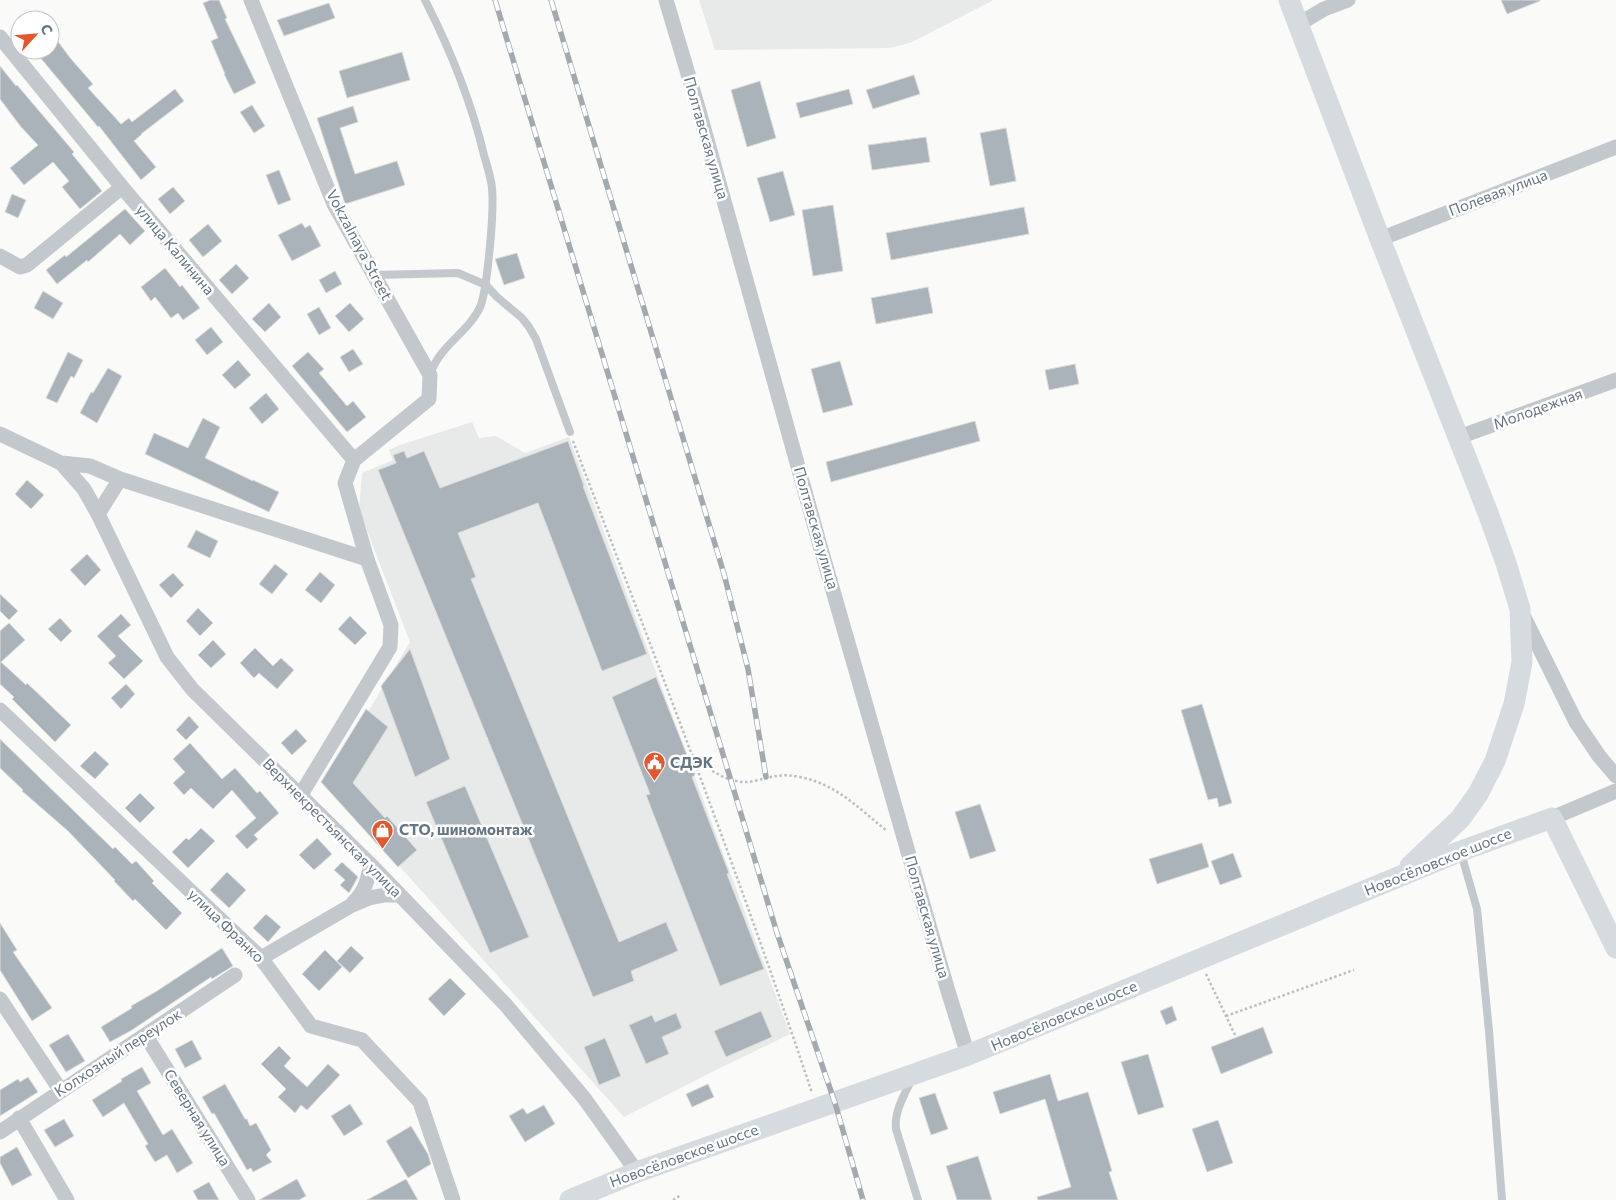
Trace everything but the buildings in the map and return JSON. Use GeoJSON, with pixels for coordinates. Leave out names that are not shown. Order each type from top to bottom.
{"type":"FeatureCollection","features":[{"type":"Feature","properties":{"kind":"main road"},"geometry":{"type":"LineString","coordinates":[[1289,0],[1380,239],[1459,437],[1506,563],[1520,609],[1522,662],[1514,704],[1495,761],[1478,794],[1460,819],[1399,877]]}},
{"type":"Feature","properties":{"kind":"main road"},"geometry":{"type":"LineString","coordinates":[[1552,818],[1616,948]]}},
{"type":"Feature","properties":{"kind":"main road","name":"Новосёловское шоссе"},"geometry":{"type":"LineString","coordinates":[[570,1200],[637,1172],[914,1075],[1015,1037],[1461,851],[1552,818]]}},
{"type":"Feature","properties":{"kind":"street","name":"Vokzalnaya Street"},"geometry":{"type":"LineString","coordinates":[[251,0],[334,204],[430,376]]}},
{"type":"Feature","properties":{"kind":"street","name":"Полтавская улица"},"geometry":{"type":"LineString","coordinates":[[666,0],[907,848],[968,1055]]}},
{"type":"Feature","properties":{"kind":"street"},"geometry":{"type":"LineString","coordinates":[[1298,24],[1324,9],[1348,0]]}},
{"type":"Feature","properties":{"kind":"street","name":"улица Калинина"},"geometry":{"type":"LineString","coordinates":[[0,37],[122,187],[354,460]]}},
{"type":"Feature","properties":{"kind":"street","name":"Полевая улица"},"geometry":{"type":"LineString","coordinates":[[1380,239],[1616,147]]}},
{"type":"Feature","properties":{"kind":"street"},"geometry":{"type":"LineString","coordinates":[[0,256],[20,267],[27,265],[122,187]]}},
{"type":"Feature","properties":{"kind":"street"},"geometry":{"type":"LineString","coordinates":[[300,796],[390,647],[391,626],[366,559],[345,484],[354,460],[429,399],[430,376]]}},
{"type":"Feature","properties":{"kind":"street","name":"Молодежная"},"geometry":{"type":"LineString","coordinates":[[1459,437],[1616,380]]}},
{"type":"Feature","properties":{"kind":"street","name":"Верхнекрестьянская улица"},"geometry":{"type":"LineString","coordinates":[[0,434],[61,464],[84,489],[167,657],[192,689],[371,865],[505,1004],[584,1098],[637,1172]]}},
{"type":"Feature","properties":{"kind":"street","name":"Верхнекрестьянская улица"},"geometry":{"type":"LineString","coordinates":[[61,464],[90,466],[120,479],[366,559]]}},
{"type":"Feature","properties":{"kind":"street"},"geometry":{"type":"LineString","coordinates":[[98,514],[120,479]]}},
{"type":"Feature","properties":{"kind":"street"},"geometry":{"type":"LineString","coordinates":[[1520,609],[1576,722],[1599,756],[1616,776]]}},
{"type":"Feature","properties":{"kind":"street","name":"улица Франко"},"geometry":{"type":"LineString","coordinates":[[0,710],[261,958],[311,1026],[362,1040],[420,1102],[454,1200]]}},
{"type":"Feature","properties":{"kind":"street"},"geometry":{"type":"LineString","coordinates":[[1552,818],[1616,791]]}},
{"type":"Feature","properties":{"kind":"street"},"geometry":{"type":"LineString","coordinates":[[352,905],[363,893],[371,865]]}},
{"type":"Feature","properties":{"kind":"street"},"geometry":{"type":"LineString","coordinates":[[261,958],[352,905],[369,898],[399,895]]}},
{"type":"Feature","properties":{"kind":"street","name":"Колхозный переулок"},"geometry":{"type":"LineString","coordinates":[[0,1132],[235,975]]}},
{"type":"Feature","properties":{"kind":"street"},"geometry":{"type":"LineString","coordinates":[[0,999],[61,1091]]}},
{"type":"Feature","properties":{"kind":"street","name":"Северная улица"},"geometry":{"type":"LineString","coordinates":[[146,1036],[248,1200]]}},
{"type":"Feature","properties":{"kind":"street"},"geometry":{"type":"LineString","coordinates":[[19,1118],[67,1200]]}},
{"type":"Feature","properties":{"kind":"lane"},"geometry":{"type":"LineString","coordinates":[[425,0],[443,36],[479,132],[492,187],[493,218],[486,284],[480,306],[471,321],[440,354],[433,365],[430,376]]}},
{"type":"Feature","properties":{"kind":"lane"},"geometry":{"type":"LineString","coordinates":[[374,275],[458,273],[486,284],[497,297],[522,318],[536,338],[570,432]]}},
{"type":"Feature","properties":{"kind":"lane"},"geometry":{"type":"LineString","coordinates":[[1461,851],[1477,908],[1502,1200]]}},
{"type":"Feature","properties":{"kind":"lane"},"geometry":{"type":"LineString","coordinates":[[914,1075],[903,1097],[895,1121],[896,1130],[918,1200]]}},
{"type":"Feature","properties":{"kind":"path"},"geometry":{"type":"LineString","coordinates":[[570,432],[692,754],[771,970],[818,1109]]}},
{"type":"Feature","properties":{"kind":"path"},"geometry":{"type":"LineString","coordinates":[[692,754],[701,763],[731,780],[749,782],[776,775],[799,776],[829,786],[841,792],[907,848]]}},
{"type":"Feature","properties":{"kind":"path"},"geometry":{"type":"LineString","coordinates":[[1226,1016],[1354,970]]}},
{"type":"Feature","properties":{"kind":"path"},"geometry":{"type":"LineString","coordinates":[[1204,971],[1236,1037]]}},
{"type":"Feature","properties":{"kind":"path"},"geometry":{"type":"LineString","coordinates":[[673,1200],[681,1195]]}},
{"type":"Feature","properties":{"kind":"shaded area"},"geometry":{"type":"Polygon","coordinates":[[[699,0],[992,1],[910,43],[889,48],[715,50],[699,0]]]}},
{"type":"Feature","properties":{"kind":"shaded area"},"geometry":{"type":"Polygon","coordinates":[[[472,422],[479,438],[496,436],[525,453],[569,437],[790,1034],[624,1117],[325,783],[410,642],[359,510],[362,473],[393,460],[389,450],[472,422]]]}},
{"type":"Feature","properties":{"kind":"railway"},"geometry":{"type":"LineString","coordinates":[[495,0],[777,933],[835,1103],[863,1200]]}},
{"type":"Feature","properties":{"kind":"railway"},"geometry":{"type":"LineString","coordinates":[[551,0],[724,574],[748,669],[766,777]]}},
{"type":"Feature","properties":{"kind":"place","name":"СДЭК"},"geometry":{"type":"Point","coordinates":[654,782]}},
{"type":"Feature","properties":{"kind":"place","name":"СТО, шиномонтаж"},"geometry":{"type":"Point","coordinates":[383,849]}}]}
